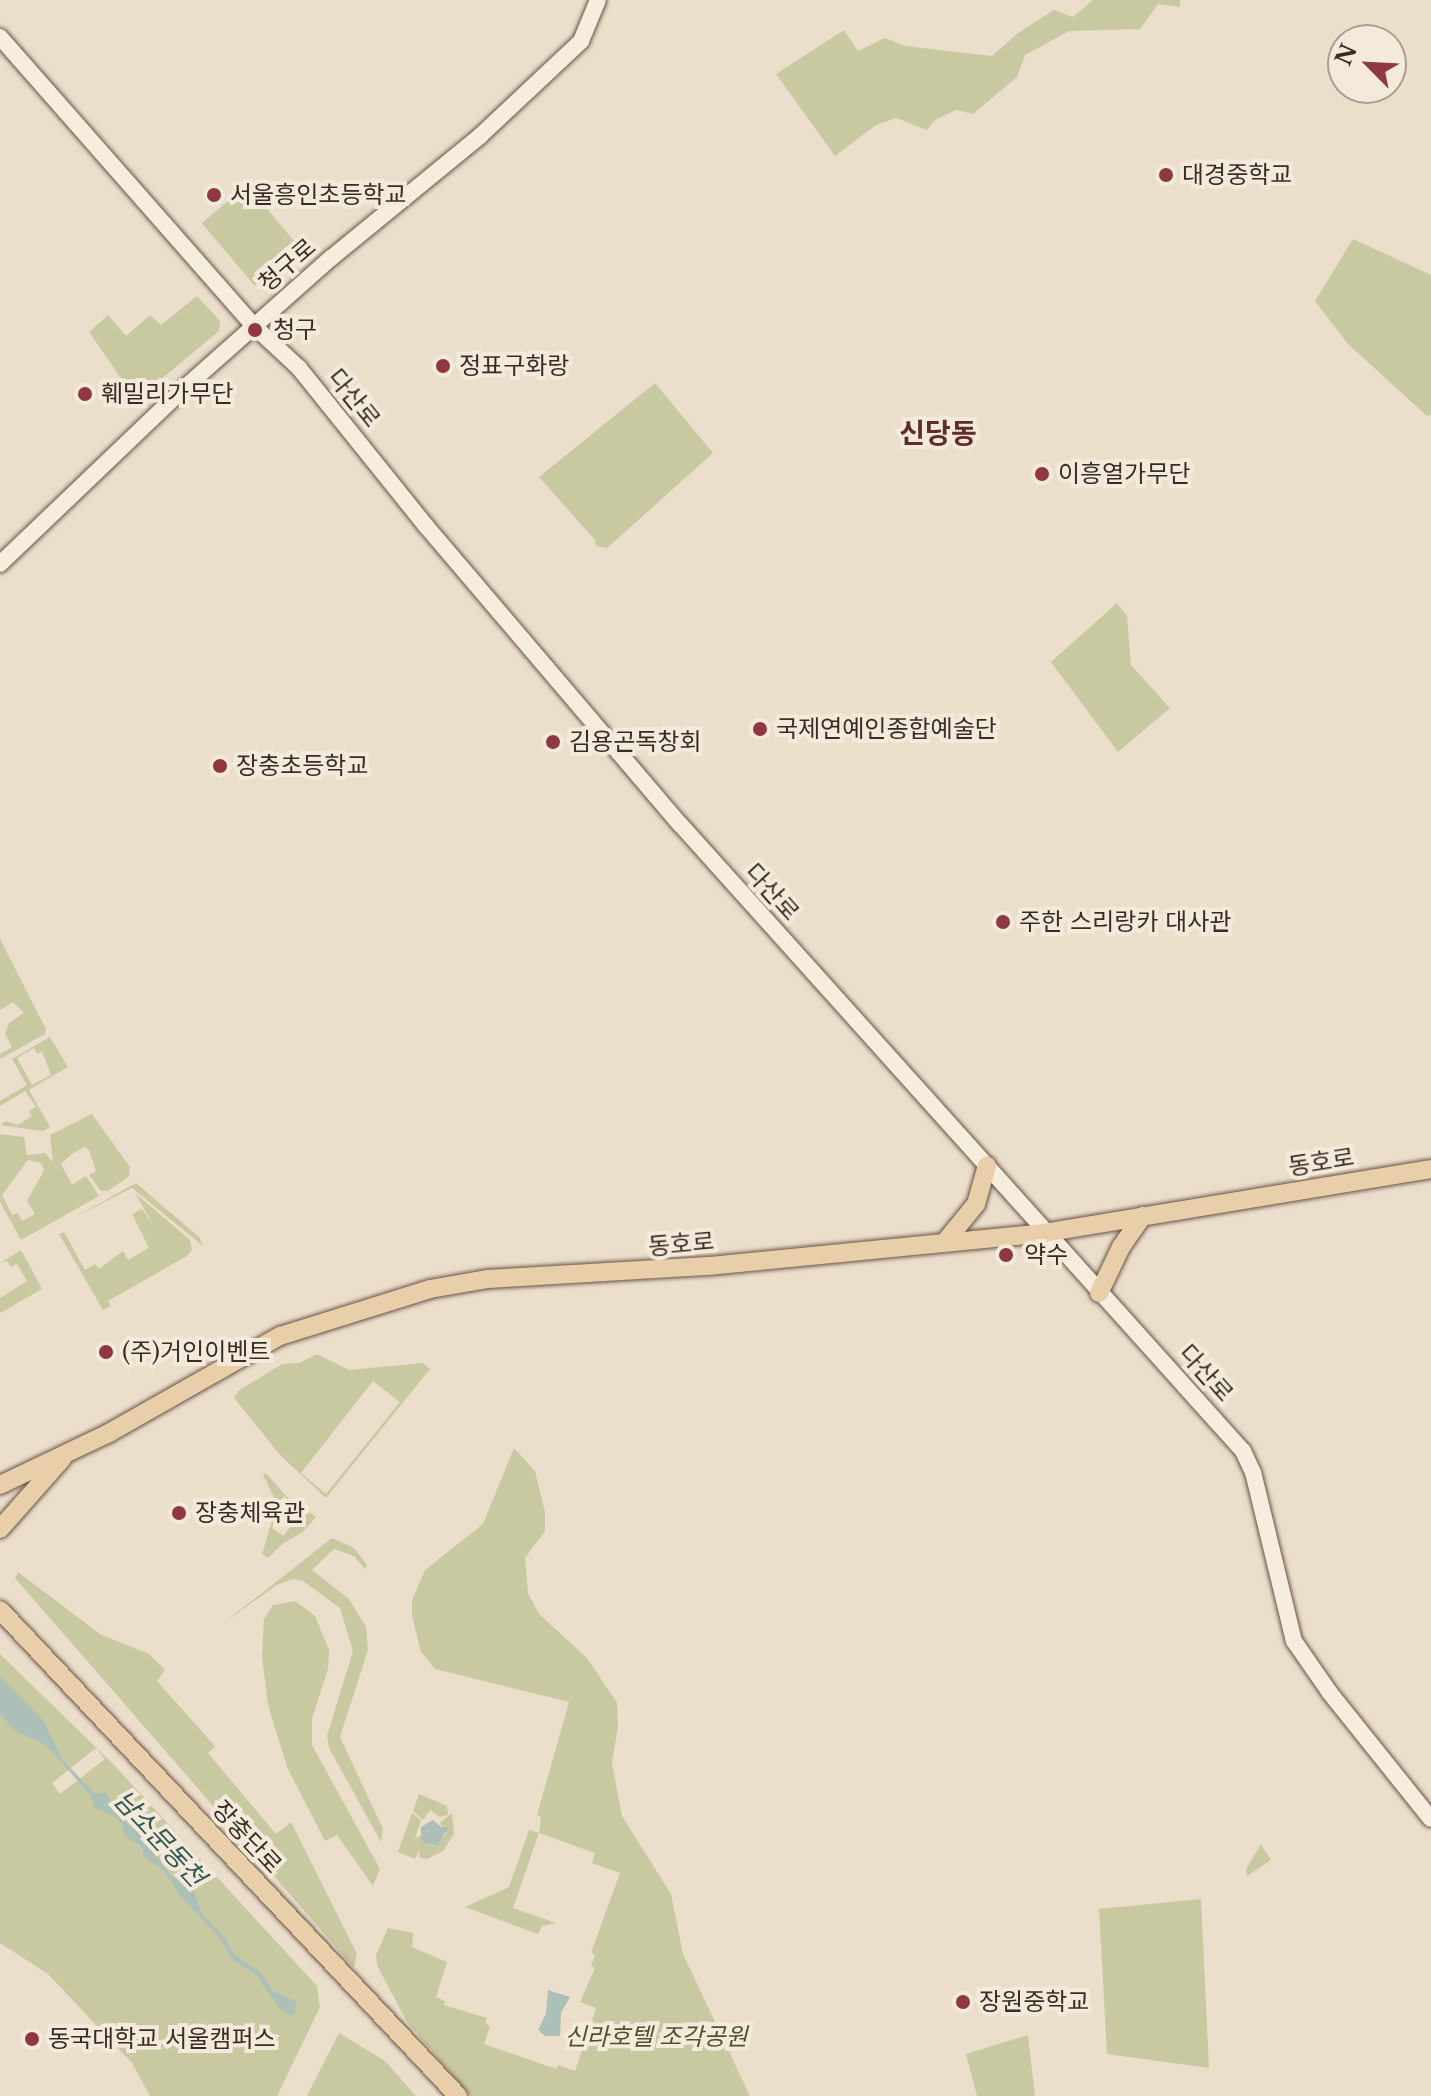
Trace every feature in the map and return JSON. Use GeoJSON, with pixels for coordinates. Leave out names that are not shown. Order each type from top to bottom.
{"type":"FeatureCollection","features":[{"type":"Feature","properties":{"kind":"main road","name":"청구로"},"geometry":{"type":"LineString","coordinates":[[0,564],[254,326],[480,136],[581,41],[598,0]]}},
{"type":"Feature","properties":{"kind":"main road","name":"다산로"},"geometry":{"type":"LineString","coordinates":[[0,37],[254,326],[299,368],[426,526],[680,824],[1044,1233],[1243,1451],[1253,1472],[1294,1641],[1330,1693],[1431,1819]]}},
{"type":"Feature","properties":{"kind":"main road"},"geometry":{"type":"LineString","coordinates":[[945,1242],[976,1204],[987,1166]]}},
{"type":"Feature","properties":{"kind":"main road","name":"동호로"},"geometry":{"type":"LineString","coordinates":[[0,1529],[67,1454],[280,1336],[430,1289],[488,1279],[709,1266],[1044,1233],[1431,1169]]}},
{"type":"Feature","properties":{"kind":"main road"},"geometry":{"type":"LineString","coordinates":[[1099,1293],[1121,1247],[1143,1216]]}},
{"type":"Feature","properties":{"kind":"main road"},"geometry":{"type":"LineString","coordinates":[[0,1485],[67,1454]]}},
{"type":"Feature","properties":{"kind":"main road","name":"장충단로"},"geometry":{"type":"LineString","coordinates":[[0,1610],[458,2096]]}},
{"type":"Feature","properties":{"kind":"main road"},"geometry":{"type":"LineString","coordinates":[[0,1628],[30,1641]]}},
{"type":"Feature","properties":{"kind":"main road"},"geometry":{"type":"LineString","coordinates":[[438,2072],[446,2096]]}},
{"type":"Feature","properties":{"kind":"green space"},"geometry":{"type":"Polygon","coordinates":[[[1093,0],[1180,0],[1180,7],[1158,4],[1140,29],[1069,31],[1025,55],[1017,77],[973,114],[956,110],[935,120],[927,130],[896,118],[876,125],[835,156],[776,74],[844,30],[858,51],[885,38],[905,46],[992,56],[1018,33],[1054,10],[1073,17],[1093,0]]]}},
{"type":"Feature","properties":{"kind":"green space"},"geometry":{"type":"Polygon","coordinates":[[[247,185],[300,248],[255,286],[202,223],[247,185]]]}},
{"type":"Feature","properties":{"kind":"green space"},"geometry":{"type":"Polygon","coordinates":[[[1353,239],[1431,275],[1431,414],[1427,416],[1348,344],[1315,301],[1353,239]]]}},
{"type":"Feature","properties":{"kind":"green space"},"geometry":{"type":"Polygon","coordinates":[[[197,296],[220,321],[219,331],[136,400],[89,332],[108,315],[126,336],[150,315],[161,325],[197,296]]]}},
{"type":"Feature","properties":{"kind":"green space"},"geometry":{"type":"Polygon","coordinates":[[[655,383],[713,453],[607,548],[596,546],[595,540],[539,477],[655,383]]]}},
{"type":"Feature","properties":{"kind":"green space"},"geometry":{"type":"Polygon","coordinates":[[[1117,603],[1127,616],[1131,665],[1170,708],[1118,752],[1051,662],[1117,603]]]}},
{"type":"Feature","properties":{"kind":"green space"},"geometry":{"type":"Polygon","coordinates":[[[0,939],[46,1029],[45,1034],[0,1059],[0,1054],[12,1047],[5,1034],[9,1023],[24,1013],[13,1002],[0,1010],[0,939]]]}},
{"type":"Feature","properties":{"kind":"green space"},"geometry":{"type":"Polygon","coordinates":[[[50,1037],[68,1067],[29,1090],[50,1127],[43,1131],[0,1125],[6,1121],[18,1125],[32,1116],[29,1111],[36,1107],[25,1091],[0,1106],[0,1101],[27,1085],[12,1059],[50,1037]],[[34,1048],[17,1058],[32,1085],[51,1075],[42,1051],[37,1054],[34,1048]]]}},
{"type":"Feature","properties":{"kind":"green space"},"geometry":{"type":"Polygon","coordinates":[[[92,1114],[130,1167],[129,1176],[108,1191],[101,1191],[89,1175],[96,1171],[89,1150],[85,1147],[73,1153],[61,1164],[72,1185],[86,1176],[99,1196],[21,1240],[0,1202],[0,1134],[24,1137],[27,1155],[45,1153],[53,1162],[50,1135],[92,1114]],[[28,1160],[2,1195],[12,1215],[18,1213],[22,1221],[35,1214],[27,1201],[44,1170],[41,1163],[28,1160]]]}},
{"type":"Feature","properties":{"kind":"green space"},"geometry":{"type":"Polygon","coordinates":[[[136,1183],[199,1237],[203,1246],[132,1188],[75,1217],[136,1183]]]}},
{"type":"Feature","properties":{"kind":"green space"},"geometry":{"type":"Polygon","coordinates":[[[135,1193],[190,1240],[192,1250],[187,1256],[108,1301],[111,1306],[103,1310],[59,1234],[64,1232],[85,1270],[95,1264],[99,1269],[123,1251],[128,1260],[149,1248],[132,1214],[142,1209],[155,1228],[135,1193]]]}},
{"type":"Feature","properties":{"kind":"green space"},"geometry":{"type":"Polygon","coordinates":[[[21,1250],[42,1289],[0,1313],[0,1298],[27,1281],[17,1264],[11,1267],[7,1261],[0,1263],[21,1250]]]}},
{"type":"Feature","properties":{"kind":"green space"},"geometry":{"type":"Polygon","coordinates":[[[317,1354],[349,1370],[423,1363],[430,1369],[326,1498],[281,1456],[234,1398],[238,1391],[282,1364],[299,1363],[317,1354]],[[373,1381],[301,1473],[326,1494],[400,1402],[373,1381]]]}},
{"type":"Feature","properties":{"kind":"green space","name":"신라호텔 조각공원"},"geometry":{"type":"Polygon","coordinates":[[[514,1448],[535,1471],[545,1512],[545,1531],[525,1558],[528,1593],[539,1614],[587,1658],[617,1703],[618,1726],[612,1763],[622,1816],[671,1894],[683,1954],[750,2096],[471,2096],[407,2022],[377,1965],[376,1955],[388,1928],[413,1933],[412,1947],[447,1962],[436,1997],[445,2001],[444,2005],[487,2018],[485,2023],[490,2026],[484,2044],[556,2069],[558,2065],[575,2071],[596,2008],[580,2002],[595,1968],[591,1966],[595,1955],[591,1953],[620,1873],[592,1863],[595,1853],[539,1833],[541,1817],[537,1815],[569,1702],[435,1669],[421,1652],[412,1616],[412,1600],[425,1570],[483,1524],[514,1448]]]}},
{"type":"Feature","properties":{"kind":"green space"},"geometry":{"type":"Polygon","coordinates":[[[266,1473],[286,1496],[316,1517],[304,1531],[281,1545],[268,1558],[262,1554],[275,1511],[273,1495],[263,1475],[266,1473]],[[284,1496],[275,1507],[281,1512],[272,1528],[283,1536],[303,1512],[284,1496]]]}},
{"type":"Feature","properties":{"kind":"green space"},"geometry":{"type":"Polygon","coordinates":[[[332,1538],[354,1548],[367,1565],[365,1569],[354,1556],[334,1549],[312,1570],[349,1599],[366,1627],[368,1650],[340,1737],[383,1829],[381,1842],[329,1748],[327,1736],[353,1651],[340,1608],[303,1581],[294,1579],[278,1584],[221,1625],[332,1538]]]}},
{"type":"Feature","properties":{"kind":"green space"},"geometry":{"type":"Polygon","coordinates":[[[18,1572],[100,1634],[149,1654],[165,1670],[157,1681],[215,1746],[208,1753],[276,1834],[291,1822],[357,1954],[354,1968],[15,1578],[18,1572]]]}},
{"type":"Feature","properties":{"kind":"green space"},"geometry":{"type":"Polygon","coordinates":[[[295,1601],[315,1616],[329,1650],[328,1669],[312,1718],[312,1745],[380,1869],[373,1886],[337,1835],[325,1841],[287,1767],[268,1705],[262,1656],[264,1619],[273,1605],[295,1601]]]}},
{"type":"Feature","properties":{"kind":"green space"},"geometry":{"type":"Polygon","coordinates":[[[0,1654],[115,1766],[317,1986],[320,2007],[277,2096],[150,2096],[132,2063],[48,1974],[0,1943],[0,1654]],[[96,1748],[52,1783],[60,1794],[105,1759],[96,1748]]]}},
{"type":"Feature","properties":{"kind":"green space"},"geometry":{"type":"Polygon","coordinates":[[[419,1794],[447,1806],[448,1815],[440,1817],[430,1810],[423,1820],[413,1811],[419,1794]]]}},
{"type":"Feature","properties":{"kind":"green space"},"geometry":{"type":"Polygon","coordinates":[[[412,1813],[421,1820],[415,1838],[422,1835],[427,1844],[434,1846],[446,1834],[445,1826],[443,1828],[440,1823],[452,1813],[454,1834],[443,1851],[427,1859],[420,1858],[419,1850],[415,1859],[398,1852],[412,1813]]]}},
{"type":"Feature","properties":{"kind":"green space"},"geometry":{"type":"Polygon","coordinates":[[[529,1830],[539,1833],[513,1908],[556,1923],[542,1926],[538,1934],[465,1907],[509,1887],[529,1830]]]}},
{"type":"Feature","properties":{"kind":"green space"},"geometry":{"type":"Polygon","coordinates":[[[1261,1844],[1271,1860],[1247,1876],[1246,1869],[1261,1844]]]}},
{"type":"Feature","properties":{"kind":"green space"},"geometry":{"type":"Polygon","coordinates":[[[1201,1899],[1209,2068],[1107,2054],[1099,1909],[1201,1899]]]}},
{"type":"Feature","properties":{"kind":"green space"},"geometry":{"type":"Polygon","coordinates":[[[339,2033],[385,2061],[416,2096],[307,2096],[339,2033]]]}},
{"type":"Feature","properties":{"kind":"green space"},"geometry":{"type":"Polygon","coordinates":[[[1028,2035],[1035,2096],[977,2096],[966,2054],[1028,2035]]]}},
{"type":"Feature","properties":{"kind":"shaded area"},"geometry":{"type":"Polygon","coordinates":[[[0,1676],[43,1720],[63,1760],[94,1793],[107,1794],[120,1818],[138,1832],[172,1877],[193,1889],[202,1914],[226,1939],[233,1953],[261,1973],[273,1991],[297,2002],[294,2014],[291,2016],[279,2008],[257,1976],[233,1960],[220,1938],[181,1897],[163,1870],[144,1856],[141,1846],[125,1836],[121,1823],[114,1816],[95,1808],[91,1796],[58,1758],[44,1744],[14,1730],[0,1714],[0,1676]]]}},
{"type":"Feature","properties":{"kind":"shaded area"},"geometry":{"type":"Polygon","coordinates":[[[433,1820],[441,1827],[449,1827],[437,1846],[424,1843],[421,1839],[421,1827],[433,1820]]]}},
{"type":"Feature","properties":{"kind":"shaded area"},"geometry":{"type":"Polygon","coordinates":[[[548,1990],[570,1997],[561,2013],[560,2036],[545,2036],[538,2030],[546,2013],[548,1990]]]}},
{"type":"Feature","properties":{"kind":"place","name":"대경중학교"},"geometry":{"type":"Point","coordinates":[1166,175]}},
{"type":"Feature","properties":{"kind":"place","name":"서울흥인초등학교"},"geometry":{"type":"Point","coordinates":[214,195]}},
{"type":"Feature","properties":{"kind":"place","name":"청구"},"geometry":{"type":"Point","coordinates":[255,330]}},
{"type":"Feature","properties":{"kind":"place","name":"정표구화랑"},"geometry":{"type":"Point","coordinates":[443,366]}},
{"type":"Feature","properties":{"kind":"place","name":"훼밀리가무단"},"geometry":{"type":"Point","coordinates":[85,394]}},
{"type":"Feature","properties":{"kind":"place","name":"이흥열가무단"},"geometry":{"type":"Point","coordinates":[1042,474]}},
{"type":"Feature","properties":{"kind":"place","name":"국제연예인종합예술단"},"geometry":{"type":"Point","coordinates":[760,729]}},
{"type":"Feature","properties":{"kind":"place","name":"김용곤독창회"},"geometry":{"type":"Point","coordinates":[553,742]}},
{"type":"Feature","properties":{"kind":"place","name":"장충초등학교"},"geometry":{"type":"Point","coordinates":[220,766]}},
{"type":"Feature","properties":{"kind":"place","name":"주한 스리랑카 대사관"},"geometry":{"type":"Point","coordinates":[1003,922]}},
{"type":"Feature","properties":{"kind":"place","name":"약수"},"geometry":{"type":"Point","coordinates":[1006,1255]}},
{"type":"Feature","properties":{"kind":"place","name":"(주)거인이벤트"},"geometry":{"type":"Point","coordinates":[106,1352]}},
{"type":"Feature","properties":{"kind":"place","name":"장충체육관"},"geometry":{"type":"Point","coordinates":[179,1513]}},
{"type":"Feature","properties":{"kind":"place","name":"장원중학교"},"geometry":{"type":"Point","coordinates":[963,2002]}},
{"type":"Feature","properties":{"kind":"place","name":"동국대학교 서울캠퍼스"},"geometry":{"type":"Point","coordinates":[32,2039]}},
{"type":"Feature","properties":{"kind":"district","name":"신당동"},"geometry":{"type":"Point","coordinates":[938,434]}},
{"type":"Feature","properties":{"kind":"water label","name":"남소문동천"},"geometry":{"type":"Point","coordinates":[159,1839]}}]}
